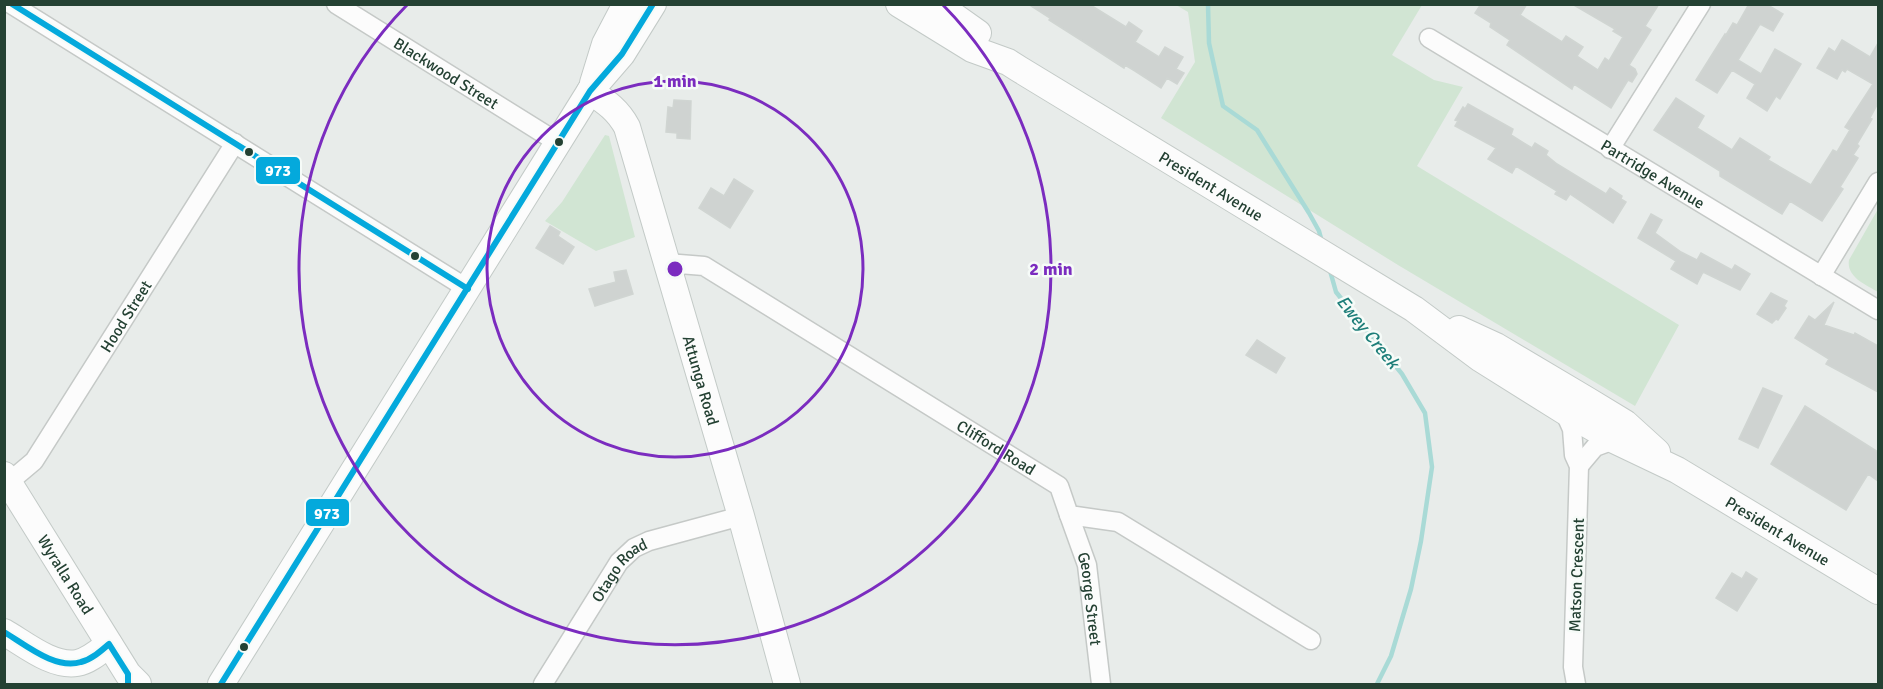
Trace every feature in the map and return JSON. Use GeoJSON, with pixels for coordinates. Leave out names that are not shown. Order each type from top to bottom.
{"type":"FeatureCollection","features":[{"type":"Feature","properties":{"kind":"street"},"geometry":{"type":"LineString","coordinates":[[11,4],[468,289]]}},
{"type":"Feature","properties":{"kind":"street","name":"Blackwood Street"},"geometry":{"type":"LineString","coordinates":[[336,4],[557,142]]}},
{"type":"Feature","properties":{"kind":"street"},"geometry":{"type":"LineString","coordinates":[[590,91],[605,44],[626,4]]}},
{"type":"Feature","properties":{"kind":"street"},"geometry":{"type":"LineString","coordinates":[[221,684],[468,289],[557,142],[590,91],[622,54],[653,4]]}},
{"type":"Feature","properties":{"kind":"street","name":"President Avenue"},"geometry":{"type":"LineString","coordinates":[[899,4],[972,49],[1008,62],[1414,309],[1496,346],[1587,400],[1625,423],[1677,470]]}},
{"type":"Feature","properties":{"kind":"street","name":"President Avenue"},"geometry":{"type":"LineString","coordinates":[[937,4],[981,35],[1008,62]]}},
{"type":"Feature","properties":{"kind":"street"},"geometry":{"type":"LineString","coordinates":[[1610,149],[1701,4]]}},
{"type":"Feature","properties":{"kind":"street","name":"Partridge Avenue"},"geometry":{"type":"LineString","coordinates":[[1429,38],[1878,310]]}},
{"type":"Feature","properties":{"kind":"street","name":"Attunga Road"},"geometry":{"type":"LineString","coordinates":[[590,91],[620,114],[627,127],[788,684]]}},
{"type":"Feature","properties":{"kind":"street","name":"Hood Street"},"geometry":{"type":"LineString","coordinates":[[7,479],[34,461],[235,143]]}},
{"type":"Feature","properties":{"kind":"street"},"geometry":{"type":"LineString","coordinates":[[1821,276],[1878,182]]}},
{"type":"Feature","properties":{"kind":"street","name":"Clifford Road"},"geometry":{"type":"LineString","coordinates":[[667,263],[704,266],[1059,486],[1069,515]]}},
{"type":"Feature","properties":{"kind":"street","name":"President Avenue"},"geometry":{"type":"LineString","coordinates":[[1414,309],[1481,359],[1564,411],[1614,441],[1677,470],[1878,591]]}},
{"type":"Feature","properties":{"kind":"street","name":"Matson Crescent"},"geometry":{"type":"LineString","coordinates":[[1564,411],[1572,429],[1574,455],[1579,466],[1573,667],[1576,684]]}},
{"type":"Feature","properties":{"kind":"street"},"geometry":{"type":"LineString","coordinates":[[1579,466],[1595,447],[1614,441]]}},
{"type":"Feature","properties":{"kind":"street","name":"Wyralla Road"},"geometry":{"type":"LineString","coordinates":[[7,479],[131,681]]}},
{"type":"Feature","properties":{"kind":"street"},"geometry":{"type":"LineString","coordinates":[[1069,515],[1118,522],[1311,640]]}},
{"type":"Feature","properties":{"kind":"street","name":"George Street"},"geometry":{"type":"LineString","coordinates":[[1069,515],[1087,565],[1101,684]]}},
{"type":"Feature","properties":{"kind":"street","name":"Otago Road"},"geometry":{"type":"LineString","coordinates":[[543,684],[614,570],[634,548],[649,541],[741,516]]}},
{"type":"Feature","properties":{"kind":"street"},"geometry":{"type":"LineString","coordinates":[[4,632],[46,656],[69,663],[78,663],[87,659],[109,644]]}},
{"type":"Feature","properties":{"kind":"green space"},"geometry":{"type":"Polygon","coordinates":[[[1176,5],[1422,5],[1392,55],[1434,80],[1463,87],[1417,166],[1679,325],[1635,406],[1398,265],[1161,118],[1195,62],[1188,12],[1176,5]]]}},
{"type":"Feature","properties":{"kind":"green space"},"geometry":{"type":"Polygon","coordinates":[[[605,135],[609,136],[635,237],[596,251],[545,221],[562,202],[605,135]]]}},
{"type":"Feature","properties":{"kind":"green space"},"geometry":{"type":"Polygon","coordinates":[[[1878,209],[1878,292],[1854,276],[1849,260],[1878,209]]]}},
{"type":"Feature","properties":{"kind":"building"},"geometry":{"type":"Polygon","coordinates":[[[1028,4],[1089,4],[1126,27],[1129,22],[1142,31],[1135,42],[1159,57],[1165,47],[1183,57],[1176,69],[1184,73],[1177,84],[1167,78],[1161,88],[1125,65],[1124,68],[1028,4]]]}},
{"type":"Feature","properties":{"kind":"building"},"geometry":{"type":"Polygon","coordinates":[[[1481,4],[1527,4],[1520,15],[1562,42],[1566,36],[1583,47],[1577,56],[1598,70],[1605,58],[1609,61],[1623,37],[1613,31],[1615,29],[1572,4],[1659,4],[1645,26],[1651,30],[1629,65],[1635,69],[1637,74],[1632,82],[1628,80],[1611,108],[1574,84],[1572,89],[1507,45],[1510,40],[1490,27],[1491,23],[1475,13],[1481,4]]]}},
{"type":"Feature","properties":{"kind":"building"},"geometry":{"type":"Polygon","coordinates":[[[1749,4],[1766,4],[1783,14],[1773,31],[1760,24],[1738,60],[1761,74],[1775,49],[1801,64],[1780,99],[1776,96],[1767,111],[1747,98],[1755,84],[1732,70],[1717,93],[1696,80],[1725,34],[1733,23],[1737,25],[1749,4]]]}},
{"type":"Feature","properties":{"kind":"building"},"geometry":{"type":"Polygon","coordinates":[[[1842,40],[1870,57],[1878,43],[1878,103],[1853,155],[1858,158],[1840,187],[1843,189],[1822,221],[1790,201],[1782,214],[1720,176],[1720,171],[1654,130],[1676,98],[1704,116],[1697,128],[1732,150],[1740,138],[1770,157],[1768,160],[1811,185],[1833,150],[1837,152],[1850,130],[1845,127],[1873,84],[1847,69],[1845,72],[1842,70],[1837,79],[1817,68],[1829,48],[1835,52],[1842,40]]]}},
{"type":"Feature","properties":{"kind":"building"},"geometry":{"type":"Polygon","coordinates":[[[674,100],[691,101],[690,139],[677,138],[677,133],[666,132],[668,107],[673,108],[674,100]]]}},
{"type":"Feature","properties":{"kind":"building"},"geometry":{"type":"Polygon","coordinates":[[[1468,104],[1513,129],[1511,135],[1532,148],[1535,143],[1548,151],[1546,155],[1557,164],[1606,194],[1610,188],[1622,196],[1621,199],[1626,202],[1613,223],[1570,194],[1566,200],[1555,194],[1557,191],[1516,166],[1512,173],[1488,159],[1496,148],[1455,126],[1458,121],[1455,120],[1463,107],[1465,109],[1468,104]]]}},
{"type":"Feature","properties":{"kind":"building"},"geometry":{"type":"Polygon","coordinates":[[[734,179],[753,191],[730,228],[699,208],[711,188],[724,196],[734,179]]]}},
{"type":"Feature","properties":{"kind":"building"},"geometry":{"type":"Polygon","coordinates":[[[1651,214],[1662,220],[1655,233],[1681,252],[1697,260],[1701,253],[1732,270],[1735,265],[1750,274],[1740,290],[1703,272],[1697,284],[1671,269],[1676,261],[1638,238],[1651,214]]]}},
{"type":"Feature","properties":{"kind":"building"},"geometry":{"type":"Polygon","coordinates":[[[550,226],[560,232],[558,236],[574,247],[563,264],[536,248],[550,226]]]}},
{"type":"Feature","properties":{"kind":"building"},"geometry":{"type":"Polygon","coordinates":[[[626,270],[633,294],[595,306],[589,289],[616,282],[614,272],[626,270]]]}},
{"type":"Feature","properties":{"kind":"building"},"geometry":{"type":"Polygon","coordinates":[[[1771,293],[1787,301],[1784,306],[1786,308],[1778,320],[1772,323],[1757,314],[1771,293]]]}},
{"type":"Feature","properties":{"kind":"building"},"geometry":{"type":"Polygon","coordinates":[[[1834,302],[1824,325],[1854,335],[1855,333],[1878,346],[1878,392],[1826,364],[1829,359],[1795,338],[1809,316],[1815,320],[1834,302]]]}},
{"type":"Feature","properties":{"kind":"building"},"geometry":{"type":"Polygon","coordinates":[[[1257,340],[1285,358],[1276,373],[1246,355],[1257,340]]]}},
{"type":"Feature","properties":{"kind":"building"},"geometry":{"type":"Polygon","coordinates":[[[1763,388],[1782,396],[1758,448],[1739,439],[1763,388]]]}},
{"type":"Feature","properties":{"kind":"building"},"geometry":{"type":"Polygon","coordinates":[[[1805,406],[1878,452],[1878,481],[1868,474],[1846,510],[1771,464],[1805,406]]]}},
{"type":"Feature","properties":{"kind":"building"},"geometry":{"type":"Polygon","coordinates":[[[1746,572],[1757,579],[1737,611],[1716,598],[1732,573],[1742,579],[1746,572]]]}},
{"type":"Feature","properties":{"kind":"waterway","name":"Ewey Creek"},"geometry":{"type":"LineString","coordinates":[[1208,4],[1209,43],[1223,106],[1257,130],[1309,213],[1322,242]]}},
{"type":"Feature","properties":{"kind":"waterway","name":"Ewey Creek"},"geometry":{"type":"LineString","coordinates":[[1329,267],[1336,292],[1402,374],[1425,413],[1432,467],[1411,589],[1391,656],[1377,684]]}},
{"type":"Feature","properties":{"kind":"transit line","name":"973"},"geometry":{"type":"LineString","coordinates":[[12,4],[468,289]]}},
{"type":"Feature","properties":{"kind":"transit line","name":"973"},"geometry":{"type":"LineString","coordinates":[[221,684],[590,91],[622,54],[653,4]]}},
{"type":"Feature","properties":{"kind":"transit line","name":"973"},"geometry":{"type":"LineString","coordinates":[[4,632],[41,655],[61,663],[71,664],[85,661],[109,644],[128,674],[128,684]]}}]}
